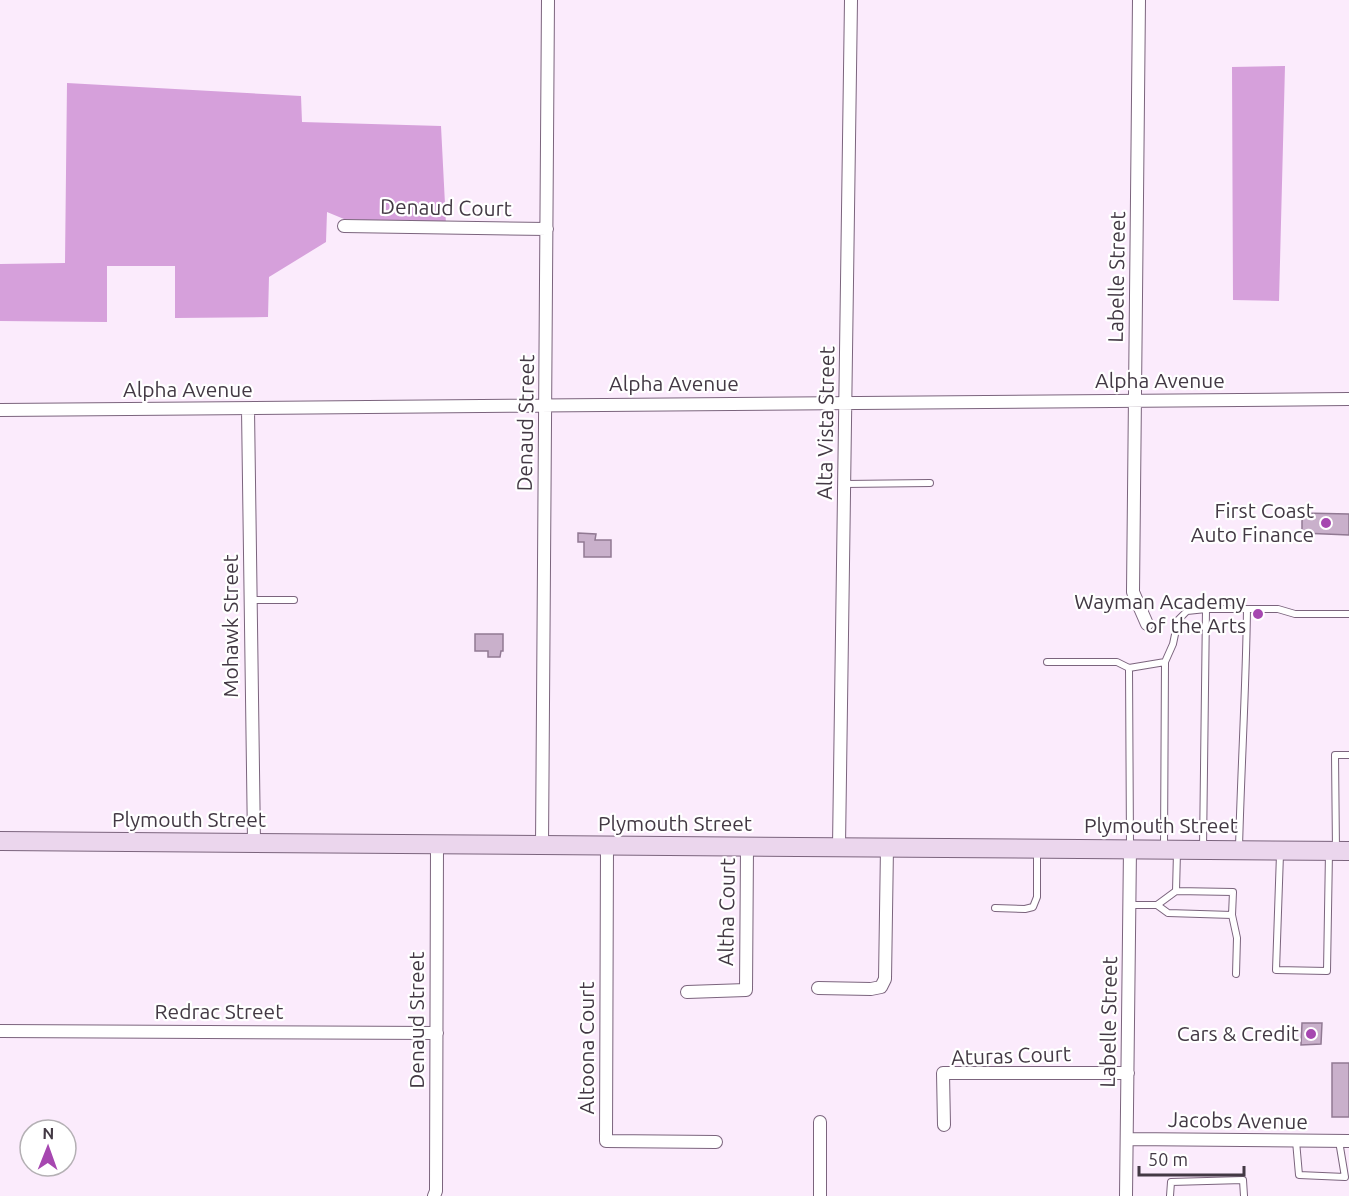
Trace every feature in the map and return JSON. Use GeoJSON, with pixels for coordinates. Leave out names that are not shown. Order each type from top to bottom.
{"type":"FeatureCollection","features":[{"type":"Feature","properties":{"kind":"street","name":"Denaud Street"},"geometry":{"type":"LineString","coordinates":[[542,846],[548,0]]}},
{"type":"Feature","properties":{"kind":"street","name":"Alta Vista Street"},"geometry":{"type":"LineString","coordinates":[[839,846],[851,0]]}},
{"type":"Feature","properties":{"kind":"street","name":"Labelle Street"},"geometry":{"type":"LineString","coordinates":[[1139,0],[1133,592],[1147,624]]}},
{"type":"Feature","properties":{"kind":"street","name":"Denaud Court"},"geometry":{"type":"LineString","coordinates":[[344,226],[547,229]]}},
{"type":"Feature","properties":{"kind":"street","name":"Alpha Avenue"},"geometry":{"type":"LineString","coordinates":[[0,410],[1349,399]]}},
{"type":"Feature","properties":{"kind":"street","name":"Mohawk Street"},"geometry":{"type":"LineString","coordinates":[[248,409],[254,842]]}},
{"type":"Feature","properties":{"kind":"street","name":"Plymouth Street"},"geometry":{"type":"LineString","coordinates":[[0,842],[1338,850]]}},
{"type":"Feature","properties":{"kind":"street","name":"Denaud Street"},"geometry":{"type":"LineString","coordinates":[[434,1196],[436,1191],[437,845]]}},
{"type":"Feature","properties":{"kind":"street","name":"Altoona Court"},"geometry":{"type":"LineString","coordinates":[[607,846],[606,1141],[716,1142]]}},
{"type":"Feature","properties":{"kind":"street","name":"Altha Court"},"geometry":{"type":"LineString","coordinates":[[687,992],[746,990],[747,847]]}},
{"type":"Feature","properties":{"kind":"street"},"geometry":{"type":"LineString","coordinates":[[818,988],[871,989],[881,987],[885,979],[887,847]]}},
{"type":"Feature","properties":{"kind":"street","name":"Labelle Street"},"geometry":{"type":"LineString","coordinates":[[1126,1196],[1130,848]]}},
{"type":"Feature","properties":{"kind":"street","name":"Redrac Street"},"geometry":{"type":"LineString","coordinates":[[0,1031],[437,1033]]}},
{"type":"Feature","properties":{"kind":"street","name":"Aturas Court"},"geometry":{"type":"LineString","coordinates":[[944,1125],[944,1073],[1128,1073]]}},
{"type":"Feature","properties":{"kind":"street"},"geometry":{"type":"LineString","coordinates":[[820,1122],[820,1196]]}},
{"type":"Feature","properties":{"kind":"street","name":"Jacobs Avenue"},"geometry":{"type":"LineString","coordinates":[[1127,1139],[1344,1141]]}},
{"type":"Feature","properties":{"kind":"lane"},"geometry":{"type":"LineString","coordinates":[[845,484],[930,483]]}},
{"type":"Feature","properties":{"kind":"lane"},"geometry":{"type":"LineString","coordinates":[[250,600],[294,600]]}},
{"type":"Feature","properties":{"kind":"lane"},"geometry":{"type":"LineString","coordinates":[[1203,849],[1206,609]]}},
{"type":"Feature","properties":{"kind":"lane"},"geometry":{"type":"LineString","coordinates":[[1176,891],[1170,849],[1165,662],[1173,645],[1178,620],[1187,611],[1206,609],[1278,609],[1295,615],[1349,614]]}},
{"type":"Feature","properties":{"kind":"lane"},"geometry":{"type":"LineString","coordinates":[[1239,849],[1247,609]]}},
{"type":"Feature","properties":{"kind":"lane"},"geometry":{"type":"LineString","coordinates":[[1047,662],[1117,662],[1129,668],[1165,662]]}},
{"type":"Feature","properties":{"kind":"lane"},"geometry":{"type":"LineString","coordinates":[[1129,668],[1130,848]]}},
{"type":"Feature","properties":{"kind":"lane"},"geometry":{"type":"LineString","coordinates":[[1280,850],[1276,970],[1327,971],[1338,850],[1335,755],[1349,755]]}},
{"type":"Feature","properties":{"kind":"lane"},"geometry":{"type":"LineString","coordinates":[[995,908],[1034,907],[1037,897],[1037,848]]}},
{"type":"Feature","properties":{"kind":"lane"},"geometry":{"type":"LineString","coordinates":[[1157,905],[1176,891],[1233,892],[1232,915],[1237,938],[1236,974]]}},
{"type":"Feature","properties":{"kind":"lane"},"geometry":{"type":"LineString","coordinates":[[1130,904],[1157,905],[1168,913],[1232,915]]}},
{"type":"Feature","properties":{"kind":"lane"},"geometry":{"type":"LineString","coordinates":[[1296,1141],[1299,1175],[1347,1179],[1344,1141]]}},
{"type":"Feature","properties":{"kind":"lane"},"geometry":{"type":"LineString","coordinates":[[1170,1196],[1171,1182],[1243,1180],[1244,1196]]}},
{"type":"Feature","properties":{"kind":"shaded area"},"geometry":{"type":"Polygon","coordinates":[[[1285,66],[1279,301],[1233,300],[1232,67],[1285,66]]]}},
{"type":"Feature","properties":{"kind":"shaded area"},"geometry":{"type":"Polygon","coordinates":[[[67,83],[301,96],[302,122],[441,126],[446,224],[344,219],[327,212],[326,242],[269,277],[268,317],[175,318],[175,266],[107,266],[107,322],[0,321],[0,264],[65,263],[67,83]]]}},
{"type":"Feature","properties":{"kind":"building","name":"First Coast Auto Finance"},"geometry":{"type":"Polygon","coordinates":[[[1302,513],[1349,514],[1349,535],[1302,533],[1302,513]]]}},
{"type":"Feature","properties":{"kind":"building"},"geometry":{"type":"Polygon","coordinates":[[[578,533],[596,534],[595,540],[611,540],[611,557],[584,557],[584,542],[578,542],[578,533]]]}},
{"type":"Feature","properties":{"kind":"building"},"geometry":{"type":"Polygon","coordinates":[[[475,634],[503,634],[503,651],[500,657],[488,657],[488,651],[475,651],[475,634]]]}},
{"type":"Feature","properties":{"kind":"building","name":"Cars & Credit"},"geometry":{"type":"Polygon","coordinates":[[[1302,1023],[1322,1023],[1321,1044],[1301,1045],[1302,1023]]]}},
{"type":"Feature","properties":{"kind":"building"},"geometry":{"type":"Polygon","coordinates":[[[1332,1063],[1349,1063],[1349,1117],[1332,1117],[1332,1063]]]}},
{"type":"Feature","properties":{"kind":"place","name":"First Coast Auto Finance"},"geometry":{"type":"Point","coordinates":[1326,523]}},
{"type":"Feature","properties":{"kind":"place","name":"Wayman Academy of the Arts"},"geometry":{"type":"Point","coordinates":[1258,614]}},
{"type":"Feature","properties":{"kind":"place","name":"Cars & Credit"},"geometry":{"type":"Point","coordinates":[1311,1034]}}]}
